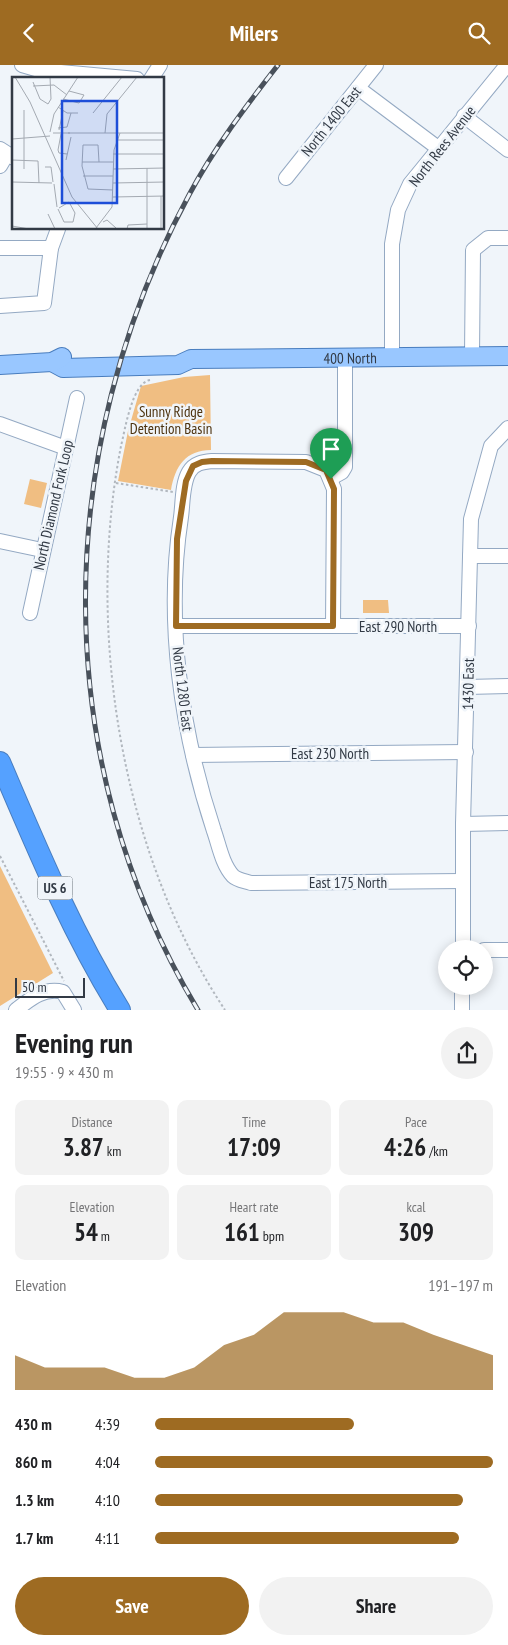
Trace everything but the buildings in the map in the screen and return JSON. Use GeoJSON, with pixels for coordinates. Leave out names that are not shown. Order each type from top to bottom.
{"type":"FeatureCollection","features":[{"type":"Feature","properties":{"kind":"highway","name":"US 6"},"geometry":{"type":"LineString","coordinates":[[0,762],[63,906],[85,950],[120,1010]]}},
{"type":"Feature","properties":{"kind":"main road","name":"400 North"},"geometry":{"type":"LineString","coordinates":[[0,365],[52,362],[63,368],[178,365],[192,359],[508,356]]}},
{"type":"Feature","properties":{"kind":"street"},"geometry":{"type":"LineString","coordinates":[[22,65],[39,71],[113,77]]}},
{"type":"Feature","properties":{"kind":"street"},"geometry":{"type":"LineString","coordinates":[[152,77],[160,65]]}},
{"type":"Feature","properties":{"kind":"street","name":"North 1400 East"},"geometry":{"type":"LineString","coordinates":[[286,178],[376,65]]}},
{"type":"Feature","properties":{"kind":"street","name":"North Rees Avenue"},"geometry":{"type":"LineString","coordinates":[[392,356],[392,244],[398,210],[410,185],[438,148],[505,71]]}},
{"type":"Feature","properties":{"kind":"street"},"geometry":{"type":"LineString","coordinates":[[358,87],[438,148]]}},
{"type":"Feature","properties":{"kind":"street"},"geometry":{"type":"LineString","coordinates":[[464,116],[508,150]]}},
{"type":"Feature","properties":{"kind":"street"},"geometry":{"type":"LineString","coordinates":[[0,306],[44,303],[51,247],[58,230]]}},
{"type":"Feature","properties":{"kind":"street"},"geometry":{"type":"LineString","coordinates":[[472,356],[473,250],[488,238],[508,238]]}},
{"type":"Feature","properties":{"kind":"street"},"geometry":{"type":"LineString","coordinates":[[0,248],[51,247]]}},
{"type":"Feature","properties":{"kind":"street"},"geometry":{"type":"LineString","coordinates":[[333,626],[334,489],[328,474],[342,472],[345,467],[345,357]]}},
{"type":"Feature","properties":{"kind":"street","name":"North Diamond Fork Loop"},"geometry":{"type":"LineString","coordinates":[[30,613],[42,550],[77,398]]}},
{"type":"Feature","properties":{"kind":"street"},"geometry":{"type":"LineString","coordinates":[[0,424],[66,448]]}},
{"type":"Feature","properties":{"kind":"street","name":"1430 East"},"geometry":{"type":"LineString","coordinates":[[463,940],[463,824],[471,519],[491,446],[508,428]]}},
{"type":"Feature","properties":{"kind":"street","name":"North 1280 East"},"geometry":{"type":"LineString","coordinates":[[234,877],[225,863],[203,797],[193,755],[177,661],[177,539],[186,481],[193,466],[202,462],[212,461],[306,462],[328,474]]}},
{"type":"Feature","properties":{"kind":"street"},"geometry":{"type":"LineString","coordinates":[[0,541],[42,550]]}},
{"type":"Feature","properties":{"kind":"street"},"geometry":{"type":"LineString","coordinates":[[470,556],[508,556]]}},
{"type":"Feature","properties":{"kind":"street","name":"East 290 North"},"geometry":{"type":"LineString","coordinates":[[176,626],[469,626]]}},
{"type":"Feature","properties":{"kind":"street"},"geometry":{"type":"LineString","coordinates":[[468,687],[508,686]]}},
{"type":"Feature","properties":{"kind":"street","name":"East 230 North"},"geometry":{"type":"LineString","coordinates":[[193,755],[466,752]]}},
{"type":"Feature","properties":{"kind":"street"},"geometry":{"type":"LineString","coordinates":[[463,824],[508,823]]}},
{"type":"Feature","properties":{"kind":"street","name":"East 175 North"},"geometry":{"type":"LineString","coordinates":[[234,877],[251,883],[462,881]]}},
{"type":"Feature","properties":{"kind":"street"},"geometry":{"type":"LineString","coordinates":[[493,950],[508,950]]}},
{"type":"Feature","properties":{"kind":"street"},"geometry":{"type":"LineString","coordinates":[[16,1010],[37,994],[53,989],[63,992],[74,1010]]}},
{"type":"Feature","properties":{"kind":"street"},"geometry":{"type":"LineString","coordinates":[[462,995],[462,1010]]}},
{"type":"Feature","properties":{"kind":"path"},"geometry":{"type":"LineString","coordinates":[[156,379],[145,381],[138,387],[122,441],[107,557],[111,677],[141,825],[170,907],[209,984],[225,1010]]}},
{"type":"Feature","properties":{"kind":"path"},"geometry":{"type":"LineString","coordinates":[[116,483],[176,493]]}},
{"type":"Feature","properties":{"kind":"path"},"geometry":{"type":"LineString","coordinates":[[0,856],[68,987]]}},
{"type":"Feature","properties":{"kind":"green space","name":"Sunny Ridge Detention Basin"},"geometry":{"type":"Polygon","coordinates":[[[210,375],[211,450],[195,453],[183,461],[175,474],[171,490],[118,481],[128,431],[141,386],[184,377],[210,375]]]}},
{"type":"Feature","properties":{"kind":"green space"},"geometry":{"type":"Polygon","coordinates":[[[30,479],[47,483],[41,508],[24,504],[30,479]]]}},
{"type":"Feature","properties":{"kind":"green space"},"geometry":{"type":"Polygon","coordinates":[[[363,600],[388,600],[389,613],[363,613],[363,600]]]}},
{"type":"Feature","properties":{"kind":"green space"},"geometry":{"type":"Polygon","coordinates":[[[0,866],[53,973],[0,1006],[0,866]]]}},
{"type":"Feature","properties":{"kind":"railway"},"geometry":{"type":"LineString","coordinates":[[198,1010],[149,914],[114,813],[93,709],[86,604],[92,499],[111,394],[144,293],[189,195],[231,128],[278,65]]}},
{"type":"Feature","properties":{"kind":"route"},"geometry":{"type":"LineString","coordinates":[[212,461],[306,462],[326,470],[331,479],[334,489],[333,626],[176,626],[177,539],[186,481],[193,466],[202,462],[212,461]]}}]}
